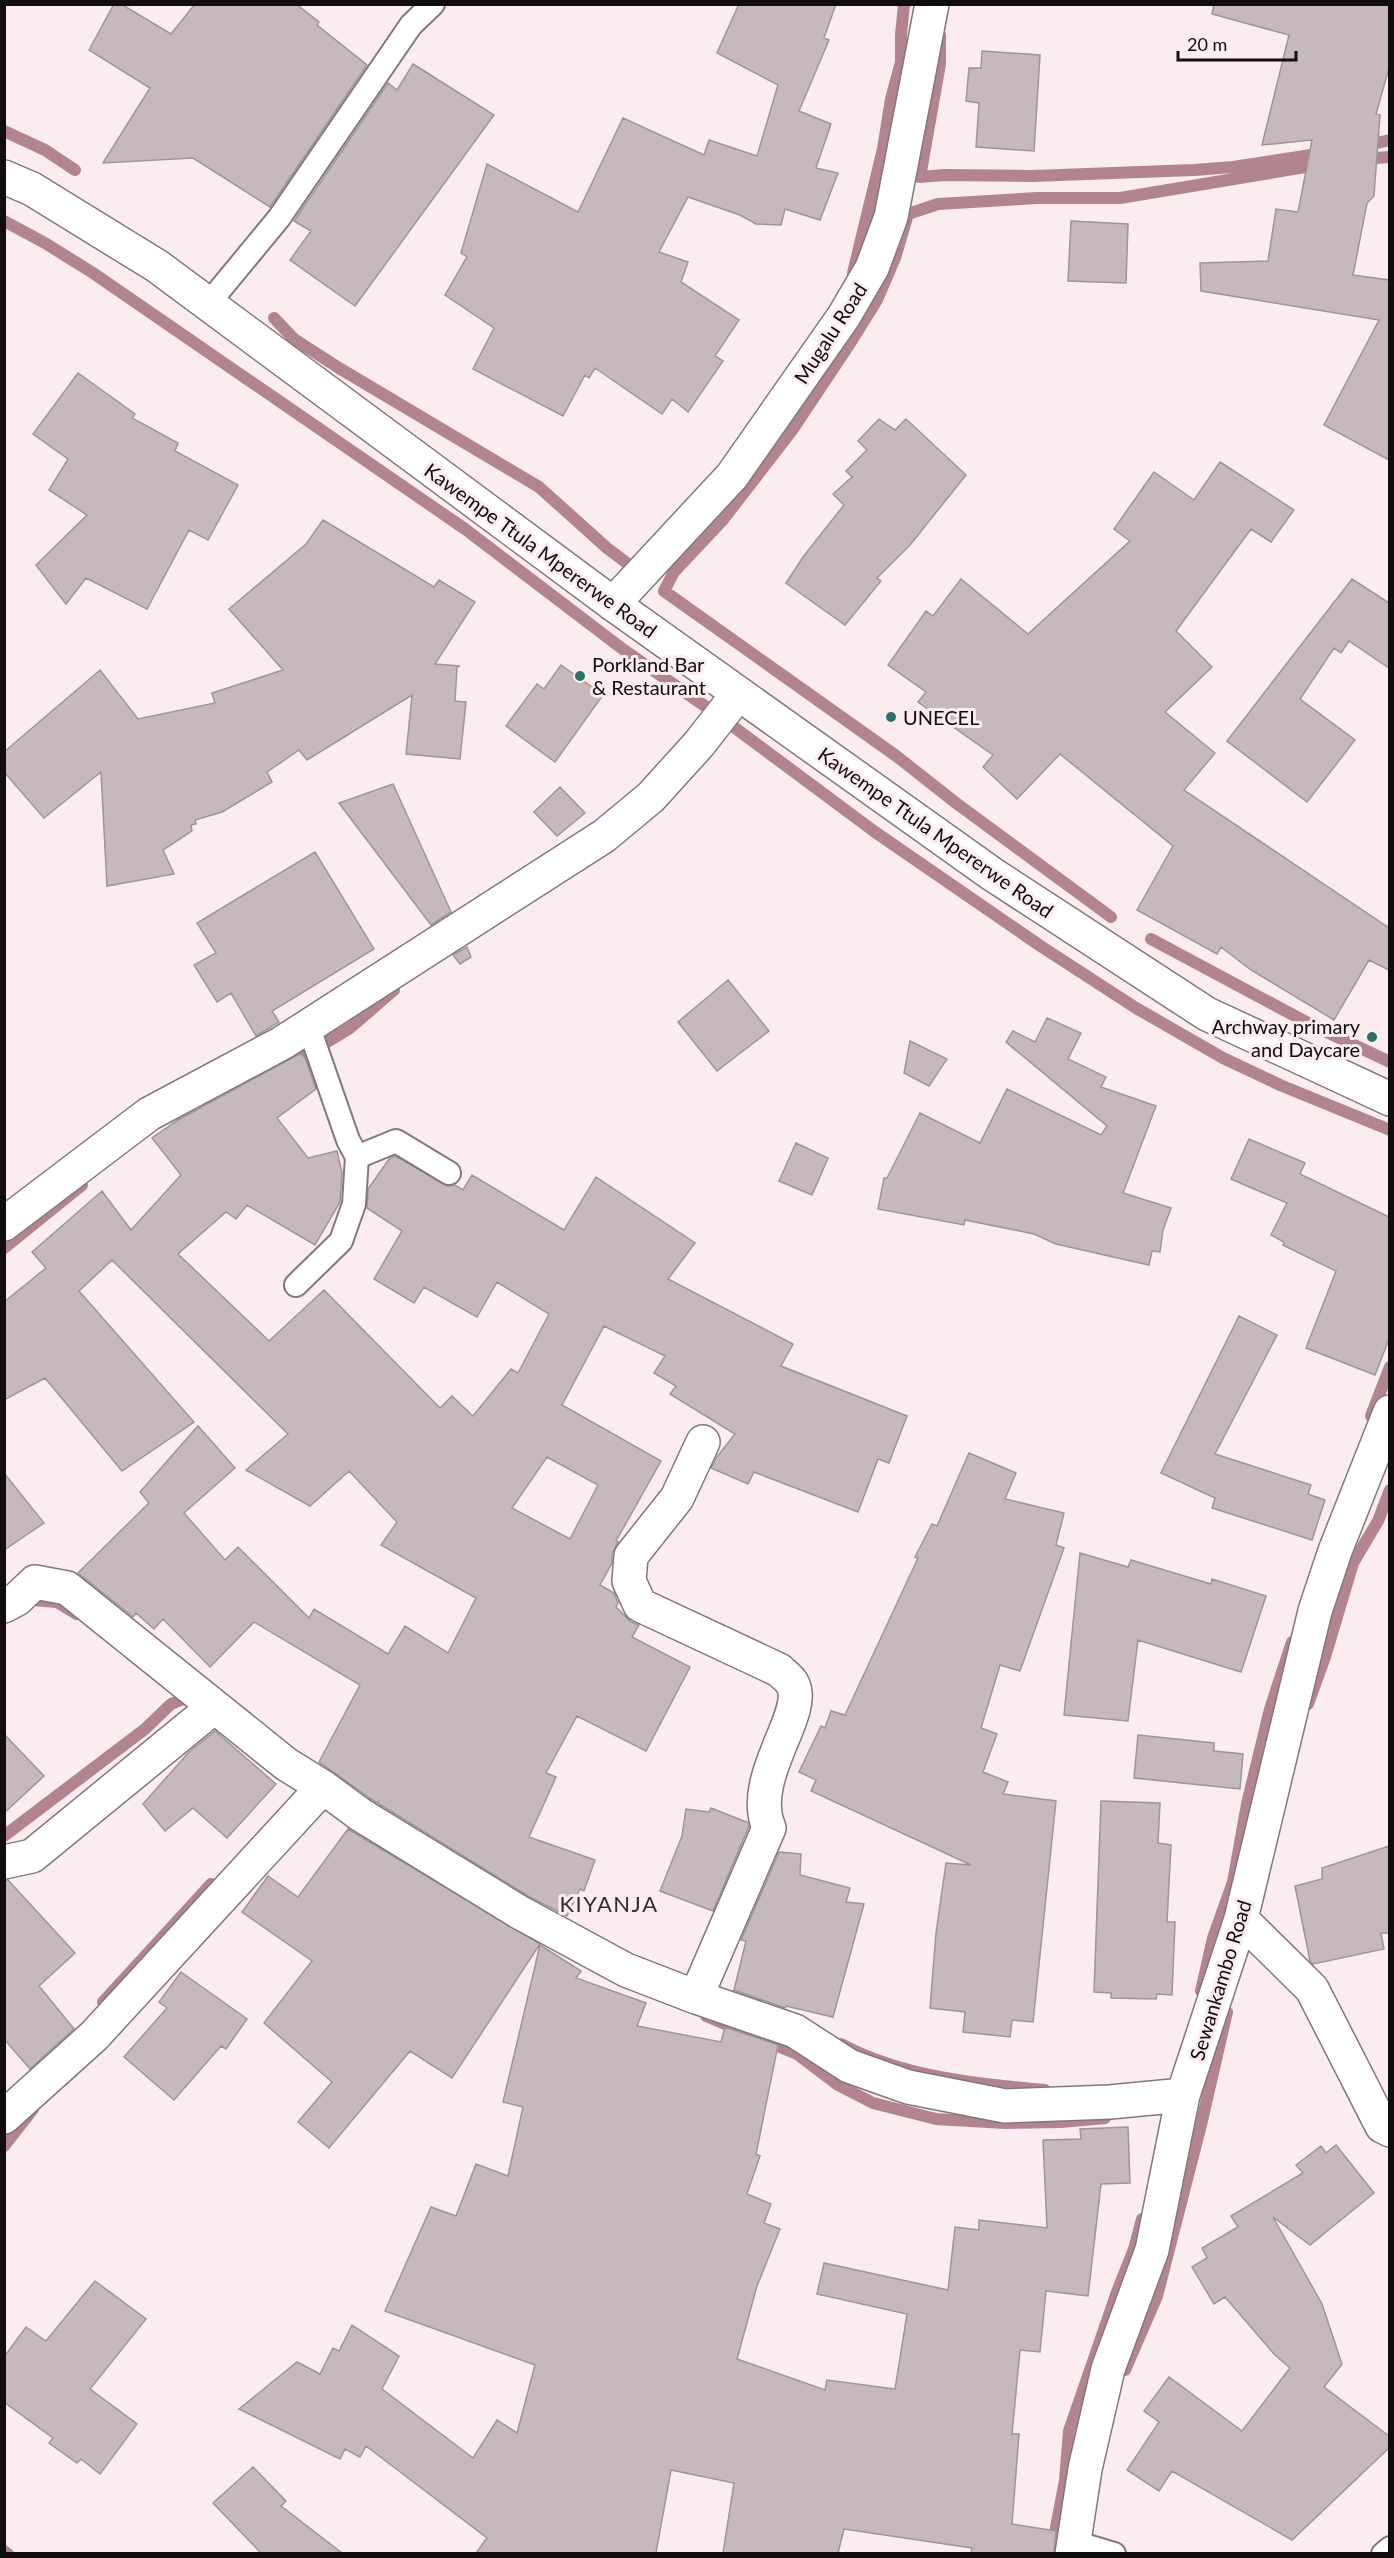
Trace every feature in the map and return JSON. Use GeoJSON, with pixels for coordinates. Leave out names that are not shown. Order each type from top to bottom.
{"type":"FeatureCollection","features":[{"type":"Feature","properties":{"kind":"street","name":"Mugalu Road"},"geometry":{"type":"LineString","coordinates":[[613,603],[732,476],[844,316],[872,268],[891,217],[932,4]]}},
{"type":"Feature","properties":{"kind":"street","name":"Kawempe Ttula Mpererwe Road"},"geometry":{"type":"LineString","coordinates":[[4,177],[32,189],[147,260],[738,694],[992,874],[1207,1014],[1389,1099]]}},
{"type":"Feature","properties":{"kind":"street"},"geometry":{"type":"LineString","coordinates":[[4,1224],[149,1114],[282,1043],[604,836],[651,797],[699,744],[738,694]]}},
{"type":"Feature","properties":{"kind":"street","name":"Sewankambo Road"},"geometry":{"type":"LineString","coordinates":[[1073,2548],[1084,2469],[1108,2369],[1152,2250],[1183,2095],[1241,1919],[1315,1611],[1335,1551],[1389,1412]]}},
{"type":"Feature","properties":{"kind":"street"},"geometry":{"type":"LineString","coordinates":[[699,1990],[769,1828],[763,1814],[766,1780],[795,1706],[793,1684],[779,1670],[640,1605],[629,1581],[631,1556],[677,1498],[703,1442]]}},
{"type":"Feature","properties":{"kind":"street"},"geometry":{"type":"LineString","coordinates":[[4,1606],[17,1599],[35,1582],[67,1588],[286,1764],[323,1787],[360,1815],[519,1912],[626,1970],[699,1990],[795,2031],[849,2066],[908,2087],[1005,2106],[1110,2102],[1183,2095]]}},
{"type":"Feature","properties":{"kind":"street"},"geometry":{"type":"LineString","coordinates":[[4,1862],[32,1856],[214,1707]]}},
{"type":"Feature","properties":{"kind":"street"},"geometry":{"type":"LineString","coordinates":[[4,2117],[94,2036],[323,1787]]}},
{"type":"Feature","properties":{"kind":"street"},"geometry":{"type":"LineString","coordinates":[[1241,1919],[1311,1989],[1382,2126],[1389,2130]]}},
{"type":"Feature","properties":{"kind":"lane"},"geometry":{"type":"LineString","coordinates":[[208,304],[279,218],[411,25],[433,4]]}},
{"type":"Feature","properties":{"kind":"lane"},"geometry":{"type":"LineString","coordinates":[[296,1285],[341,1240],[354,1204],[357,1157],[348,1140],[308,1025]]}},
{"type":"Feature","properties":{"kind":"lane"},"geometry":{"type":"LineString","coordinates":[[357,1157],[396,1141],[449,1173]]}},
{"type":"Feature","properties":{"kind":"lane"},"geometry":{"type":"LineString","coordinates":[[1073,2548],[1114,2553]]}},
{"type":"Feature","properties":{"kind":"lane"},"geometry":{"type":"LineString","coordinates":[[1383,2553],[1389,2548]]}},
{"type":"Feature","properties":{"kind":"building"},"geometry":{"type":"Polygon","coordinates":[[[114,4],[121,4],[171,34],[195,4],[296,4],[319,22],[317,25],[367,65],[270,207],[193,158],[103,163],[150,88],[89,50],[114,4]]]}},
{"type":"Feature","properties":{"kind":"building"},"geometry":{"type":"Polygon","coordinates":[[[739,4],[836,4],[824,38],[829,40],[799,111],[831,124],[816,168],[838,173],[820,220],[785,209],[781,225],[756,224],[740,215],[688,197],[659,252],[688,262],[681,282],[739,320],[715,356],[723,361],[688,412],[672,399],[662,414],[595,368],[589,378],[585,375],[563,416],[473,369],[494,328],[445,295],[467,257],[461,253],[487,164],[578,212],[623,118],[704,155],[709,140],[757,156],[778,85],[717,53],[739,4]]]}},
{"type":"Feature","properties":{"kind":"building"},"geometry":{"type":"Polygon","coordinates":[[[1214,4],[1389,4],[1389,68],[1376,114],[1380,115],[1374,196],[1367,203],[1353,275],[1389,280],[1389,460],[1324,425],[1379,320],[1201,291],[1200,263],[1268,261],[1276,209],[1298,212],[1312,140],[1262,145],[1289,35],[1212,14],[1214,4]]]}},
{"type":"Feature","properties":{"kind":"building"},"geometry":{"type":"Polygon","coordinates":[[[982,51],[1040,55],[1034,151],[976,147],[979,103],[966,101],[969,68],[981,68],[982,51]]]}},
{"type":"Feature","properties":{"kind":"building"},"geometry":{"type":"Polygon","coordinates":[[[413,64],[494,115],[355,306],[290,260],[311,231],[294,221],[388,83],[397,90],[413,64]]]}},
{"type":"Feature","properties":{"kind":"building"},"geometry":{"type":"Polygon","coordinates":[[[1071,221],[1128,224],[1126,283],[1068,281],[1071,221]]]}},
{"type":"Feature","properties":{"kind":"building"},"geometry":{"type":"Polygon","coordinates":[[[78,373],[135,414],[132,418],[178,443],[175,451],[238,485],[208,540],[189,530],[147,609],[86,578],[66,604],[36,565],[87,515],[49,490],[68,459],[33,434],[78,373]]]}},
{"type":"Feature","properties":{"kind":"building"},"geometry":{"type":"Polygon","coordinates":[[[879,419],[895,430],[906,419],[966,475],[910,545],[877,578],[881,581],[845,625],[786,583],[803,557],[844,505],[833,494],[852,477],[846,471],[867,450],[858,441],[879,419]]]}},
{"type":"Feature","properties":{"kind":"building"},"geometry":{"type":"Polygon","coordinates":[[[1220,462],[1294,510],[1271,542],[1251,529],[1176,631],[1212,667],[1165,712],[1215,753],[1184,790],[1389,928],[1389,970],[1369,960],[1334,1020],[1251,970],[1221,947],[1217,954],[1137,910],[1173,846],[1060,754],[1017,799],[983,767],[993,755],[918,702],[926,692],[888,665],[926,611],[933,616],[961,579],[1028,634],[1130,541],[1114,529],[1154,472],[1194,500],[1220,462]]]}},
{"type":"Feature","properties":{"kind":"building"},"geometry":{"type":"Polygon","coordinates":[[[323,520],[434,587],[439,580],[475,602],[435,664],[460,666],[457,667],[455,701],[466,702],[460,759],[406,754],[412,695],[307,760],[299,750],[267,772],[272,782],[222,812],[195,820],[196,824],[191,825],[192,831],[163,850],[174,874],[107,886],[101,772],[44,818],[4,772],[4,752],[100,670],[138,719],[215,703],[212,693],[283,670],[229,609],[306,544],[323,520]]]}},
{"type":"Feature","properties":{"kind":"building"},"geometry":{"type":"Polygon","coordinates":[[[1352,579],[1389,603],[1389,668],[1349,641],[1341,653],[1334,648],[1300,699],[1355,740],[1307,802],[1227,741],[1352,579]]]}},
{"type":"Feature","properties":{"kind":"building"},"geometry":{"type":"Polygon","coordinates":[[[561,665],[603,695],[555,762],[506,726],[537,684],[544,689],[561,665]]]}},
{"type":"Feature","properties":{"kind":"building"},"geometry":{"type":"Polygon","coordinates":[[[393,784],[451,912],[431,925],[339,803],[393,784]]]}},
{"type":"Feature","properties":{"kind":"building"},"geometry":{"type":"Polygon","coordinates":[[[560,787],[585,813],[557,836],[534,812],[560,787]]]}},
{"type":"Feature","properties":{"kind":"building"},"geometry":{"type":"Polygon","coordinates":[[[315,852],[374,949],[272,1011],[279,1022],[256,1036],[231,993],[217,1002],[194,965],[216,953],[197,923],[315,852]]]}},
{"type":"Feature","properties":{"kind":"building"},"geometry":{"type":"Polygon","coordinates":[[[467,947],[471,957],[460,964],[453,955],[467,947]]]}},
{"type":"Feature","properties":{"kind":"building"},"geometry":{"type":"Polygon","coordinates":[[[728,980],[769,1031],[717,1071],[678,1022],[728,980]]]}},
{"type":"Feature","properties":{"kind":"building"},"geometry":{"type":"Polygon","coordinates":[[[1047,1018],[1081,1033],[1068,1059],[1106,1077],[1101,1087],[1156,1106],[1123,1193],[1171,1208],[1163,1230],[1160,1252],[1152,1251],[1149,1265],[1056,1244],[1034,1234],[965,1220],[964,1225],[878,1209],[884,1178],[887,1178],[920,1113],[980,1143],[1007,1089],[1101,1135],[1107,1126],[1006,1042],[1013,1031],[1035,1042],[1047,1018]]]}},
{"type":"Feature","properties":{"kind":"building"},"geometry":{"type":"Polygon","coordinates":[[[910,1041],[947,1059],[929,1086],[904,1073],[910,1041]]]}},
{"type":"Feature","properties":{"kind":"building"},"geometry":{"type":"Polygon","coordinates":[[[301,1053],[306,1060],[316,1089],[277,1118],[308,1158],[337,1151],[342,1173],[340,1202],[315,1245],[247,1205],[236,1219],[226,1212],[178,1254],[269,1341],[324,1290],[440,1408],[452,1396],[473,1416],[511,1369],[518,1373],[549,1314],[497,1282],[477,1317],[424,1287],[414,1303],[374,1279],[402,1231],[367,1208],[368,1189],[389,1159],[395,1156],[448,1186],[455,1185],[463,1190],[472,1175],[564,1230],[596,1177],[695,1243],[668,1279],[793,1344],[781,1366],[907,1416],[889,1463],[878,1459],[858,1512],[754,1472],[748,1484],[711,1468],[735,1434],[670,1394],[676,1386],[654,1373],[665,1356],[604,1326],[562,1405],[661,1461],[616,1541],[618,1542],[612,1554],[612,1563],[600,1585],[614,1593],[618,1603],[616,1607],[631,1622],[639,1625],[632,1637],[690,1667],[646,1751],[577,1716],[546,1773],[556,1777],[529,1837],[595,1860],[584,1891],[580,1889],[567,1916],[528,1896],[371,1799],[319,1762],[360,1685],[254,1622],[210,1667],[163,1619],[154,1629],[136,1613],[133,1617],[78,1573],[149,1503],[140,1492],[198,1426],[235,1468],[184,1513],[225,1560],[238,1547],[309,1618],[314,1609],[388,1654],[405,1626],[448,1653],[476,1598],[381,1545],[397,1522],[349,1471],[310,1506],[246,1470],[288,1434],[112,1260],[79,1291],[194,1422],[122,1471],[45,1378],[4,1400],[4,1302],[46,1268],[32,1252],[102,1191],[131,1230],[181,1175],[152,1138],[178,1120],[301,1053]],[[547,1457],[512,1508],[570,1539],[598,1485],[547,1457]]]}},
{"type":"Feature","properties":{"kind":"building"},"geometry":{"type":"Polygon","coordinates":[[[1249,1139],[1305,1163],[1300,1174],[1389,1217],[1389,1339],[1375,1375],[1306,1348],[1336,1271],[1283,1245],[1284,1242],[1271,1235],[1287,1203],[1231,1179],[1249,1139]]]}},
{"type":"Feature","properties":{"kind":"building"},"geometry":{"type":"Polygon","coordinates":[[[796,1143],[828,1158],[812,1195],[779,1181],[796,1143]]]}},
{"type":"Feature","properties":{"kind":"building"},"geometry":{"type":"Polygon","coordinates":[[[1239,1316],[1277,1335],[1215,1454],[1311,1485],[1308,1494],[1325,1500],[1312,1540],[1212,1508],[1215,1498],[1161,1473],[1239,1316]]]}},
{"type":"Feature","properties":{"kind":"building"},"geometry":{"type":"Polygon","coordinates":[[[969,1453],[1016,1473],[1005,1499],[1064,1513],[1056,1545],[1064,1548],[1020,1671],[1000,1665],[981,1728],[997,1734],[983,1772],[1008,1782],[1003,1794],[1056,1801],[1033,2022],[1012,2020],[1010,2037],[963,2032],[965,2012],[930,2008],[936,1933],[946,1863],[971,1865],[811,1791],[816,1780],[799,1772],[821,1726],[825,1728],[831,1711],[845,1715],[918,1558],[915,1557],[932,1524],[937,1526],[969,1453]]]}},
{"type":"Feature","properties":{"kind":"building"},"geometry":{"type":"Polygon","coordinates":[[[4,1473],[44,1523],[4,1550],[4,1473]]]}},
{"type":"Feature","properties":{"kind":"building"},"geometry":{"type":"Polygon","coordinates":[[[1080,1553],[1128,1567],[1131,1560],[1211,1584],[1212,1579],[1266,1596],[1241,1672],[1138,1640],[1128,1721],[1064,1715],[1080,1553]]]}},
{"type":"Feature","properties":{"kind":"building"},"geometry":{"type":"Polygon","coordinates":[[[215,1731],[276,1784],[227,1838],[193,1808],[165,1831],[143,1804],[189,1752],[215,1731]]]}},
{"type":"Feature","properties":{"kind":"building"},"geometry":{"type":"Polygon","coordinates":[[[4,1734],[44,1776],[4,1813],[4,1734]]]}},
{"type":"Feature","properties":{"kind":"building"},"geometry":{"type":"Polygon","coordinates":[[[1138,1735],[1214,1743],[1214,1751],[1243,1754],[1240,1789],[1134,1778],[1138,1735]]]}},
{"type":"Feature","properties":{"kind":"building"},"geometry":{"type":"Polygon","coordinates":[[[1101,1801],[1160,1803],[1158,1843],[1171,1845],[1167,1922],[1175,1922],[1172,1995],[1157,1994],[1156,1999],[1111,1998],[1111,1993],[1094,1992],[1101,1801]]]}},
{"type":"Feature","properties":{"kind":"building"},"geometry":{"type":"Polygon","coordinates":[[[711,1808],[749,1823],[713,1911],[660,1891],[682,1836],[686,1809],[709,1812],[711,1808]]]}},
{"type":"Feature","properties":{"kind":"building"},"geometry":{"type":"Polygon","coordinates":[[[348,1829],[540,1944],[452,2078],[410,2051],[329,2148],[298,2122],[332,2082],[264,2023],[312,1961],[242,1912],[268,1876],[298,1897],[348,1829]]]}},
{"type":"Feature","properties":{"kind":"building"},"geometry":{"type":"Polygon","coordinates":[[[1389,1846],[1389,1933],[1381,1933],[1384,1949],[1313,1964],[1310,1961],[1295,1886],[1322,1879],[1322,1868],[1389,1846]]]}},
{"type":"Feature","properties":{"kind":"building"},"geometry":{"type":"Polygon","coordinates":[[[779,1852],[801,1854],[800,1875],[850,1888],[846,1902],[864,1904],[833,2017],[786,2006],[785,2008],[734,1990],[746,1941],[741,1940],[779,1852]]]}},
{"type":"Feature","properties":{"kind":"building"},"geometry":{"type":"Polygon","coordinates":[[[4,1880],[8,1880],[75,1953],[39,1986],[74,2029],[30,2069],[4,2039],[4,1880]]]}},
{"type":"Feature","properties":{"kind":"building"},"geometry":{"type":"Polygon","coordinates":[[[540,1945],[581,1971],[576,1978],[646,2003],[637,2026],[721,2042],[725,2027],[778,2045],[756,2154],[760,2156],[747,2194],[771,2204],[764,2223],[780,2229],[757,2286],[737,2359],[825,2390],[827,2380],[895,2389],[907,2314],[817,2294],[824,2263],[948,2290],[955,2227],[979,2230],[979,2220],[1047,2228],[1043,2140],[1081,2139],[1080,2129],[1128,2127],[1130,2183],[1101,2184],[1088,2296],[1046,2291],[1040,2352],[1020,2350],[1012,2434],[1019,2434],[1012,2524],[1056,2531],[1054,2553],[971,2553],[972,2548],[844,2529],[838,2553],[723,2553],[734,2483],[671,2470],[656,2553],[476,2553],[487,2538],[366,2446],[360,2457],[345,2449],[340,2459],[239,2409],[297,2362],[320,2374],[333,2348],[339,2351],[352,2325],[399,2356],[382,2389],[473,2458],[497,2420],[517,2433],[535,2365],[385,2311],[431,2207],[456,2216],[476,2164],[508,2176],[523,2107],[503,2102],[540,1945]]]}},
{"type":"Feature","properties":{"kind":"building"},"geometry":{"type":"Polygon","coordinates":[[[181,1972],[247,2019],[226,2049],[221,2046],[174,2100],[124,2057],[167,2008],[159,2002],[181,1972]]]}},
{"type":"Feature","properties":{"kind":"building"},"geometry":{"type":"Polygon","coordinates":[[[1336,2145],[1374,2193],[1310,2245],[1273,2217],[1322,2304],[1342,2364],[1324,2387],[1389,2436],[1389,2448],[1292,2540],[1172,2471],[1159,2491],[1127,2470],[1159,2422],[1144,2411],[1169,2377],[1242,2431],[1290,2368],[1274,2354],[1225,2297],[1214,2304],[1192,2267],[1207,2258],[1202,2248],[1238,2227],[1231,2216],[1303,2173],[1296,2165],[1321,2146],[1326,2153],[1336,2145]]]}},
{"type":"Feature","properties":{"kind":"building"},"geometry":{"type":"Polygon","coordinates":[[[95,2281],[146,2319],[90,2389],[137,2424],[100,2474],[81,2459],[77,2463],[49,2443],[53,2438],[4,2402],[4,2357],[26,2327],[46,2341],[95,2281]]]}},
{"type":"Feature","properties":{"kind":"building"},"geometry":{"type":"Polygon","coordinates":[[[253,2467],[286,2501],[281,2506],[342,2553],[261,2553],[213,2503],[253,2467]]]}},
{"type":"Feature","properties":{"kind":"waterway"},"geometry":{"type":"LineString","coordinates":[[853,273],[901,62],[904,4]]}},
{"type":"Feature","properties":{"kind":"waterway"},"geometry":{"type":"LineString","coordinates":[[940,35],[940,64],[920,177],[1033,176],[1194,170],[1233,167],[1324,153]]}},
{"type":"Feature","properties":{"kind":"waterway"},"geometry":{"type":"LineString","coordinates":[[4,131],[45,150],[75,170]]}},
{"type":"Feature","properties":{"kind":"waterway"},"geometry":{"type":"LineString","coordinates":[[1364,146],[1390,140]]}},
{"type":"Feature","properties":{"kind":"waterway"},"geometry":{"type":"LineString","coordinates":[[1361,159],[1390,157]]}},
{"type":"Feature","properties":{"kind":"waterway"},"geometry":{"type":"LineString","coordinates":[[1111,917],[956,803],[895,755],[664,591],[674,572],[722,521],[793,429],[847,348],[877,300],[895,258],[908,214],[938,204],[1037,198],[1120,198],[1323,164]]}},
{"type":"Feature","properties":{"kind":"waterway"},"geometry":{"type":"LineString","coordinates":[[4,221],[93,273],[465,529],[624,650],[715,713],[875,832],[1042,947],[1136,1008],[1223,1058],[1280,1085],[1390,1130]]}},
{"type":"Feature","properties":{"kind":"waterway"},"geometry":{"type":"LineString","coordinates":[[274,318],[294,339],[339,368],[539,487],[607,548],[636,570],[640,567]]}},
{"type":"Feature","properties":{"kind":"waterway"},"geometry":{"type":"LineString","coordinates":[[1151,939],[1310,1024],[1390,1062]]}},
{"type":"Feature","properties":{"kind":"waterway"},"geometry":{"type":"LineString","coordinates":[[282,1058],[317,1048],[350,1028],[394,990]]}},
{"type":"Feature","properties":{"kind":"waterway"},"geometry":{"type":"LineString","coordinates":[[4,1248],[82,1185]]}},
{"type":"Feature","properties":{"kind":"waterway"},"geometry":{"type":"LineString","coordinates":[[1371,1416],[1390,1367]]}},
{"type":"Feature","properties":{"kind":"waterway"},"geometry":{"type":"LineString","coordinates":[[1308,1704],[1325,1657],[1353,1563],[1378,1521],[1390,1490]]}},
{"type":"Feature","properties":{"kind":"waterway"},"geometry":{"type":"LineString","coordinates":[[25,1606],[32,1600],[57,1602],[77,1614]]}},
{"type":"Feature","properties":{"kind":"waterway"},"geometry":{"type":"LineString","coordinates":[[1201,1991],[1213,1938],[1233,1882],[1247,1804],[1270,1709],[1292,1642]]}},
{"type":"Feature","properties":{"kind":"waterway"},"geometry":{"type":"LineString","coordinates":[[4,1836],[145,1729],[171,1704],[189,1697]]}},
{"type":"Feature","properties":{"kind":"waterway"},"geometry":{"type":"LineString","coordinates":[[103,2002],[211,1884]]}},
{"type":"Feature","properties":{"kind":"waterway"},"geometry":{"type":"LineString","coordinates":[[1125,2370],[1157,2296],[1227,2012]]}},
{"type":"Feature","properties":{"kind":"waterway"},"geometry":{"type":"LineString","coordinates":[[706,2016],[797,2054],[838,2085],[873,2103],[936,2119],[1005,2123],[1105,2118]]}},
{"type":"Feature","properties":{"kind":"waterway"},"geometry":{"type":"LineString","coordinates":[[841,2044],[889,2064],[941,2077],[1045,2090]]}},
{"type":"Feature","properties":{"kind":"waterway"},"geometry":{"type":"LineString","coordinates":[[4,2146],[33,2109]]}},
{"type":"Feature","properties":{"kind":"waterway"},"geometry":{"type":"LineString","coordinates":[[1051,2554],[1065,2480],[1069,2431],[1134,2249],[1142,2219]]}},
{"type":"Feature","properties":{"kind":"waterway"},"geometry":{"type":"LineString","coordinates":[[4,2551],[8,2554]]}},
{"type":"Feature","properties":{"kind":"place","name":"Porkland Bar & Restaurant"},"geometry":{"type":"Point","coordinates":[580,676]}},
{"type":"Feature","properties":{"kind":"place","name":"UNECEL"},"geometry":{"type":"Point","coordinates":[891,717]}},
{"type":"Feature","properties":{"kind":"place","name":"Archway primary and Daycare"},"geometry":{"type":"Point","coordinates":[1372,1037]}},
{"type":"Feature","properties":{"kind":"district","name":"KIYANJA"},"geometry":{"type":"Point","coordinates":[609,1903]}}]}
